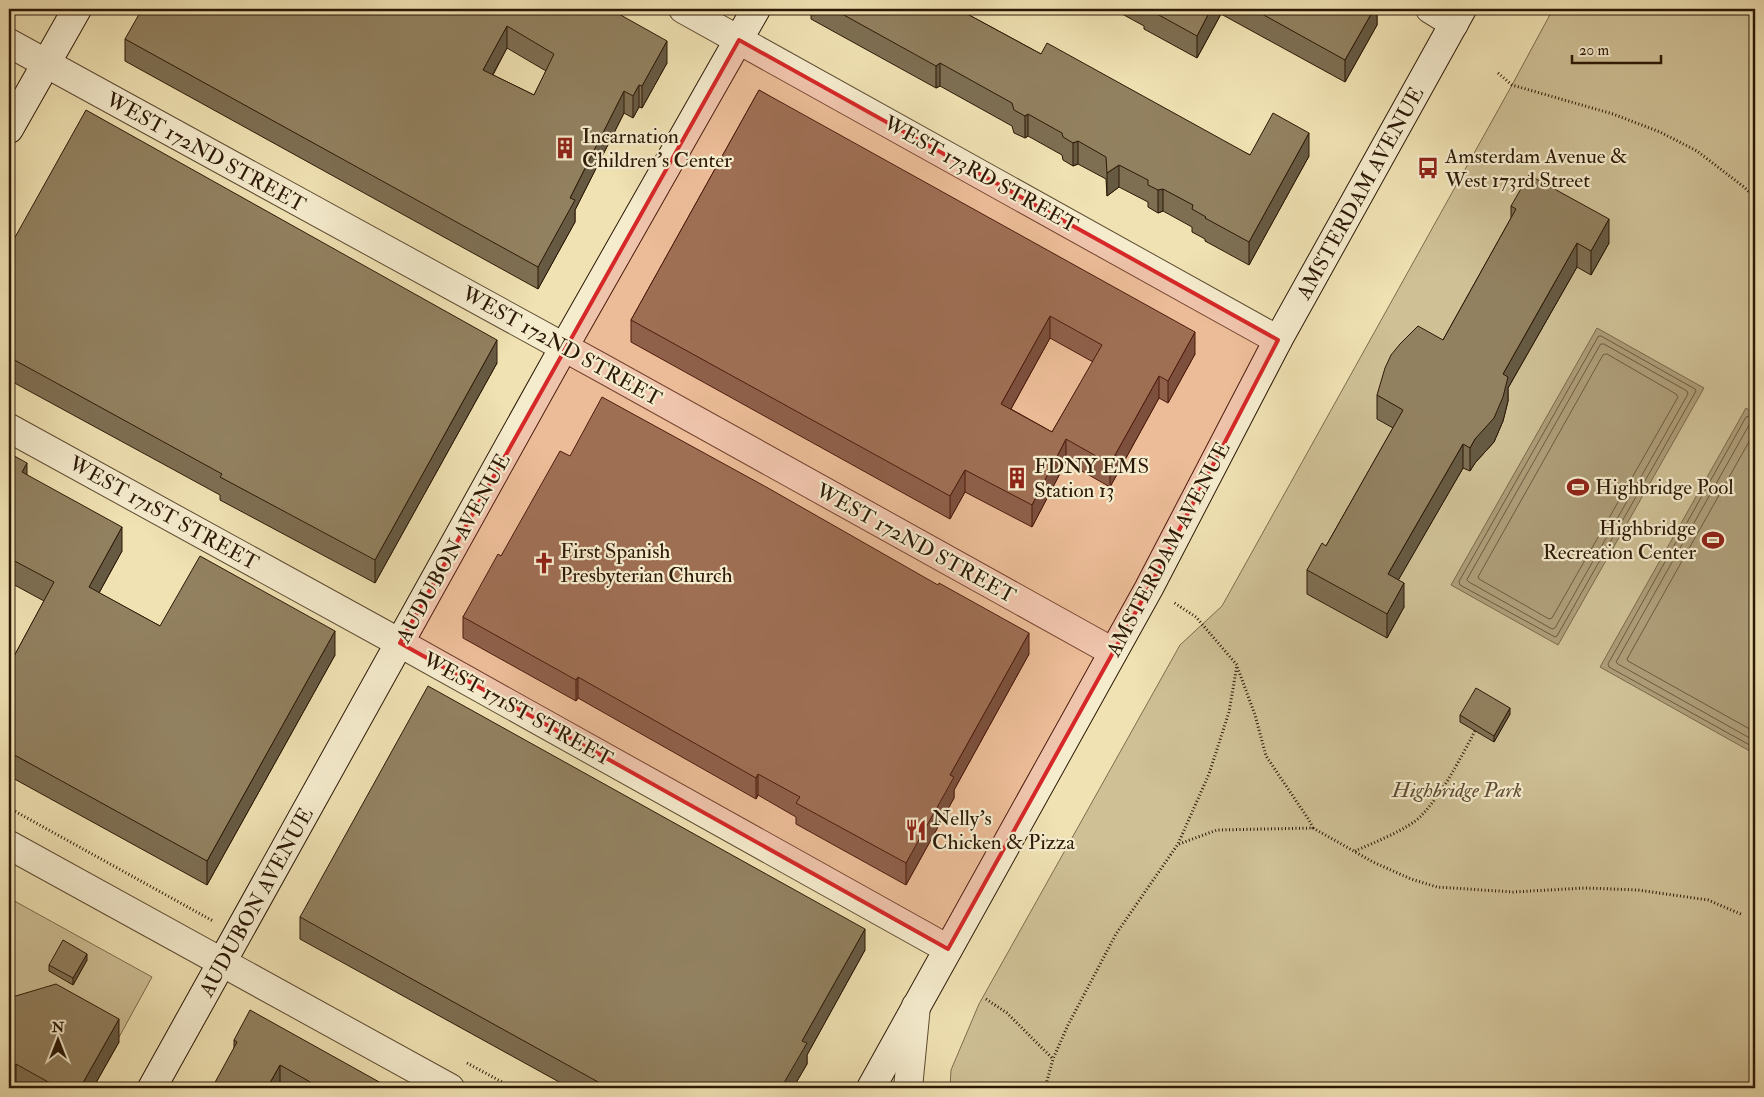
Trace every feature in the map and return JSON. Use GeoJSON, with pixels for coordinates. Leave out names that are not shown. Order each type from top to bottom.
{"type":"FeatureCollection","features":[{"type":"Feature","properties":{"kind":"street"},"geometry":{"type":"LineString","coordinates":[[9,130],[77,9]]}},
{"type":"Feature","properties":{"kind":"street","name":"WEST 173RD STREET"},"geometry":{"type":"LineString","coordinates":[[683,9],[1278,340]]}},
{"type":"Feature","properties":{"kind":"street","name":"AUDUBON AVENUE"},"geometry":{"type":"LineString","coordinates":[[152,1088],[564,347],[756,9]]}},
{"type":"Feature","properties":{"kind":"street"},"geometry":{"type":"LineString","coordinates":[[1430,9],[1458,16]]}},
{"type":"Feature","properties":{"kind":"street","name":"AMSTERDAM AVENUE"},"geometry":{"type":"LineString","coordinates":[[871,1088],[1149,588],[1278,340],[1458,16]]}},
{"type":"Feature","properties":{"kind":"street","name":"WEST 172ND STREET"},"geometry":{"type":"LineString","coordinates":[[9,43],[564,347],[1113,652]]}},
{"type":"Feature","properties":{"kind":"street","name":"WEST 171ST STREET"},"geometry":{"type":"LineString","coordinates":[[9,428],[400,643],[948,949]]}},
{"type":"Feature","properties":{"kind":"street"},"geometry":{"type":"LineString","coordinates":[[9,845],[450,1088]]}},
{"type":"Feature","properties":{"kind":"street"},"geometry":{"type":"LineString","coordinates":[[908,1088],[916,1006]]}},
{"type":"Feature","properties":{"kind":"path"},"geometry":{"type":"LineString","coordinates":[[1498,73],[1512,85],[1613,114],[1660,132],[1698,151],[1755,198]]}},
{"type":"Feature","properties":{"kind":"path"},"geometry":{"type":"LineString","coordinates":[[1149,588],[1196,617],[1237,665],[1255,716],[1266,756],[1313,828]]}},
{"type":"Feature","properties":{"kind":"path"},"geometry":{"type":"LineString","coordinates":[[1045,1088],[1053,1060],[1068,1025],[1116,934],[1178,844],[1209,774],[1229,712],[1237,665]]}},
{"type":"Feature","properties":{"kind":"path"},"geometry":{"type":"LineString","coordinates":[[1354,852],[1392,834],[1421,816],[1456,766],[1475,731]]}},
{"type":"Feature","properties":{"kind":"path"},"geometry":{"type":"LineString","coordinates":[[1178,844],[1217,830],[1313,828],[1373,862],[1411,879],[1437,887],[1513,892],[1585,888],[1638,890],[1708,900],[1743,915]]}},
{"type":"Feature","properties":{"kind":"path"},"geometry":{"type":"LineString","coordinates":[[986,999],[1007,1013],[1053,1060]]}},
{"type":"Feature","properties":{"kind":"highlighted area"},"geometry":{"type":"Polygon","coordinates":[[[739,40],[1278,340],[1149,588],[948,949],[400,643],[739,40]]]}},
{"type":"Feature","properties":{"kind":"green space","name":"Highbridge Park"},"geometry":{"type":"Polygon","coordinates":[[[1553,9],[1755,9],[1755,1088],[950,1088],[951,1070],[979,1004],[1180,645],[1222,606],[1553,9]]]}},
{"type":"Feature","properties":{"kind":"green space"},"geometry":{"type":"Polygon","coordinates":[[[9,898],[152,977],[118,1039],[9,1020],[9,898]]]}},
{"type":"Feature","properties":{"kind":"water","name":"Highbridge Pool"},"geometry":{"type":"Polygon","coordinates":[[[1597,328],[1704,388],[1558,645],[1451,585],[1597,328]]]}},
{"type":"Feature","properties":{"kind":"water","name":"Highbridge Recreation Center"},"geometry":{"type":"Polygon","coordinates":[[[1746,408],[1755,414],[1755,754],[1600,667],[1746,408]]]}},
{"type":"Feature","properties":{"kind":"building"},"geometry":{"type":"Polygon","coordinates":[[[142,9],[610,9],[667,41],[642,86],[639,85],[633,96],[624,91],[570,198],[575,200],[538,267],[125,39],[142,9]],[[507,26],[483,70],[534,95],[554,54],[507,26]]]}},
{"type":"Feature","properties":{"kind":"building"},"geometry":{"type":"Polygon","coordinates":[[[833,9],[958,9],[1041,54],[1047,43],[1250,155],[1273,113],[1309,133],[1249,242],[1205,218],[1192,209],[1193,205],[1163,189],[1158,190],[1148,185],[1148,180],[1119,165],[1107,173],[1106,157],[1078,141],[1073,143],[1063,137],[1062,133],[1028,114],[1025,116],[1014,110],[1012,103],[940,63],[936,66],[833,9]]]}},
{"type":"Feature","properties":{"kind":"building"},"geometry":{"type":"Polygon","coordinates":[[[1148,9],[1211,9],[1197,36],[1148,9]]]}},
{"type":"Feature","properties":{"kind":"building"},"geometry":{"type":"Polygon","coordinates":[[[1253,9],[1374,9],[1345,60],[1253,9]]]}},
{"type":"Feature","properties":{"kind":"building"},"geometry":{"type":"Polygon","coordinates":[[[759,90],[1195,332],[1168,381],[1159,376],[1110,464],[1066,439],[1032,505],[965,470],[950,496],[631,320],[759,90]],[[1050,316],[1001,404],[1052,432],[1102,345],[1050,316]]]}},
{"type":"Feature","properties":{"kind":"building"},"geometry":{"type":"Polygon","coordinates":[[[86,110],[497,340],[375,560],[220,477],[222,474],[9,357],[9,248],[86,110]]]}},
{"type":"Feature","properties":{"kind":"building"},"geometry":{"type":"Polygon","coordinates":[[[1529,175],[1609,219],[1591,251],[1577,243],[1503,374],[1508,377],[1503,397],[1494,418],[1475,439],[1470,448],[1463,444],[1388,574],[1404,583],[1387,614],[1307,570],[1322,543],[1326,546],[1403,410],[1377,395],[1391,355],[1418,326],[1443,340],[1516,209],[1511,206],[1529,175]]]}},
{"type":"Feature","properties":{"kind":"building"},"geometry":{"type":"Polygon","coordinates":[[[602,397],[768,488],[938,585],[939,583],[1029,633],[950,775],[954,777],[906,863],[796,803],[800,797],[758,774],[756,778],[578,677],[576,680],[463,617],[498,554],[501,556],[560,451],[570,456],[602,397]]]}},
{"type":"Feature","properties":{"kind":"building"},"geometry":{"type":"Polygon","coordinates":[[[9,453],[27,463],[22,472],[122,527],[89,587],[160,626],[200,556],[335,631],[207,861],[9,752],[9,658],[12,660],[54,582],[9,558],[9,453]]]}},
{"type":"Feature","properties":{"kind":"building"},"geometry":{"type":"Polygon","coordinates":[[[428,686],[865,929],[802,1041],[807,1043],[781,1088],[609,1088],[300,917],[428,686]]]}},
{"type":"Feature","properties":{"kind":"building"},"geometry":{"type":"Polygon","coordinates":[[[1476,688],[1510,708],[1494,736],[1460,715],[1476,688]]]}},
{"type":"Feature","properties":{"kind":"building"},"geometry":{"type":"Polygon","coordinates":[[[63,940],[87,954],[73,978],[49,965],[63,940]]]}},
{"type":"Feature","properties":{"kind":"building"},"geometry":{"type":"Polygon","coordinates":[[[56,984],[119,1019],[80,1088],[59,1088],[16,1064],[9,1078],[9,998],[56,984]]]}},
{"type":"Feature","properties":{"kind":"building"},"geometry":{"type":"Polygon","coordinates":[[[250,1010],[390,1088],[321,1088],[280,1065],[267,1088],[212,1088],[237,1042],[234,1040],[250,1010]]]}},
{"type":"Feature","properties":{"kind":"place","name":"Incarnation Children's Center"},"geometry":{"type":"Point","coordinates":[565,148]}},
{"type":"Feature","properties":{"kind":"place","name":"Amsterdam Avenue & West 173rd Street"},"geometry":{"type":"Point","coordinates":[1428,168]}},
{"type":"Feature","properties":{"kind":"place","name":"FDNY EMS Station 13"},"geometry":{"type":"Point","coordinates":[1017,478]}},
{"type":"Feature","properties":{"kind":"place","name":"Highbridge Pool"},"geometry":{"type":"Point","coordinates":[1578,487]}},
{"type":"Feature","properties":{"kind":"place","name":"Highbridge Recreation Center"},"geometry":{"type":"Point","coordinates":[1713,540]}},
{"type":"Feature","properties":{"kind":"place","name":"First Spanish Presbyterian Church"},"geometry":{"type":"Point","coordinates":[544,563]}},
{"type":"Feature","properties":{"kind":"place","name":"Nelly’s Chicken & Pizza"},"geometry":{"type":"Point","coordinates":[916,830]}}]}
